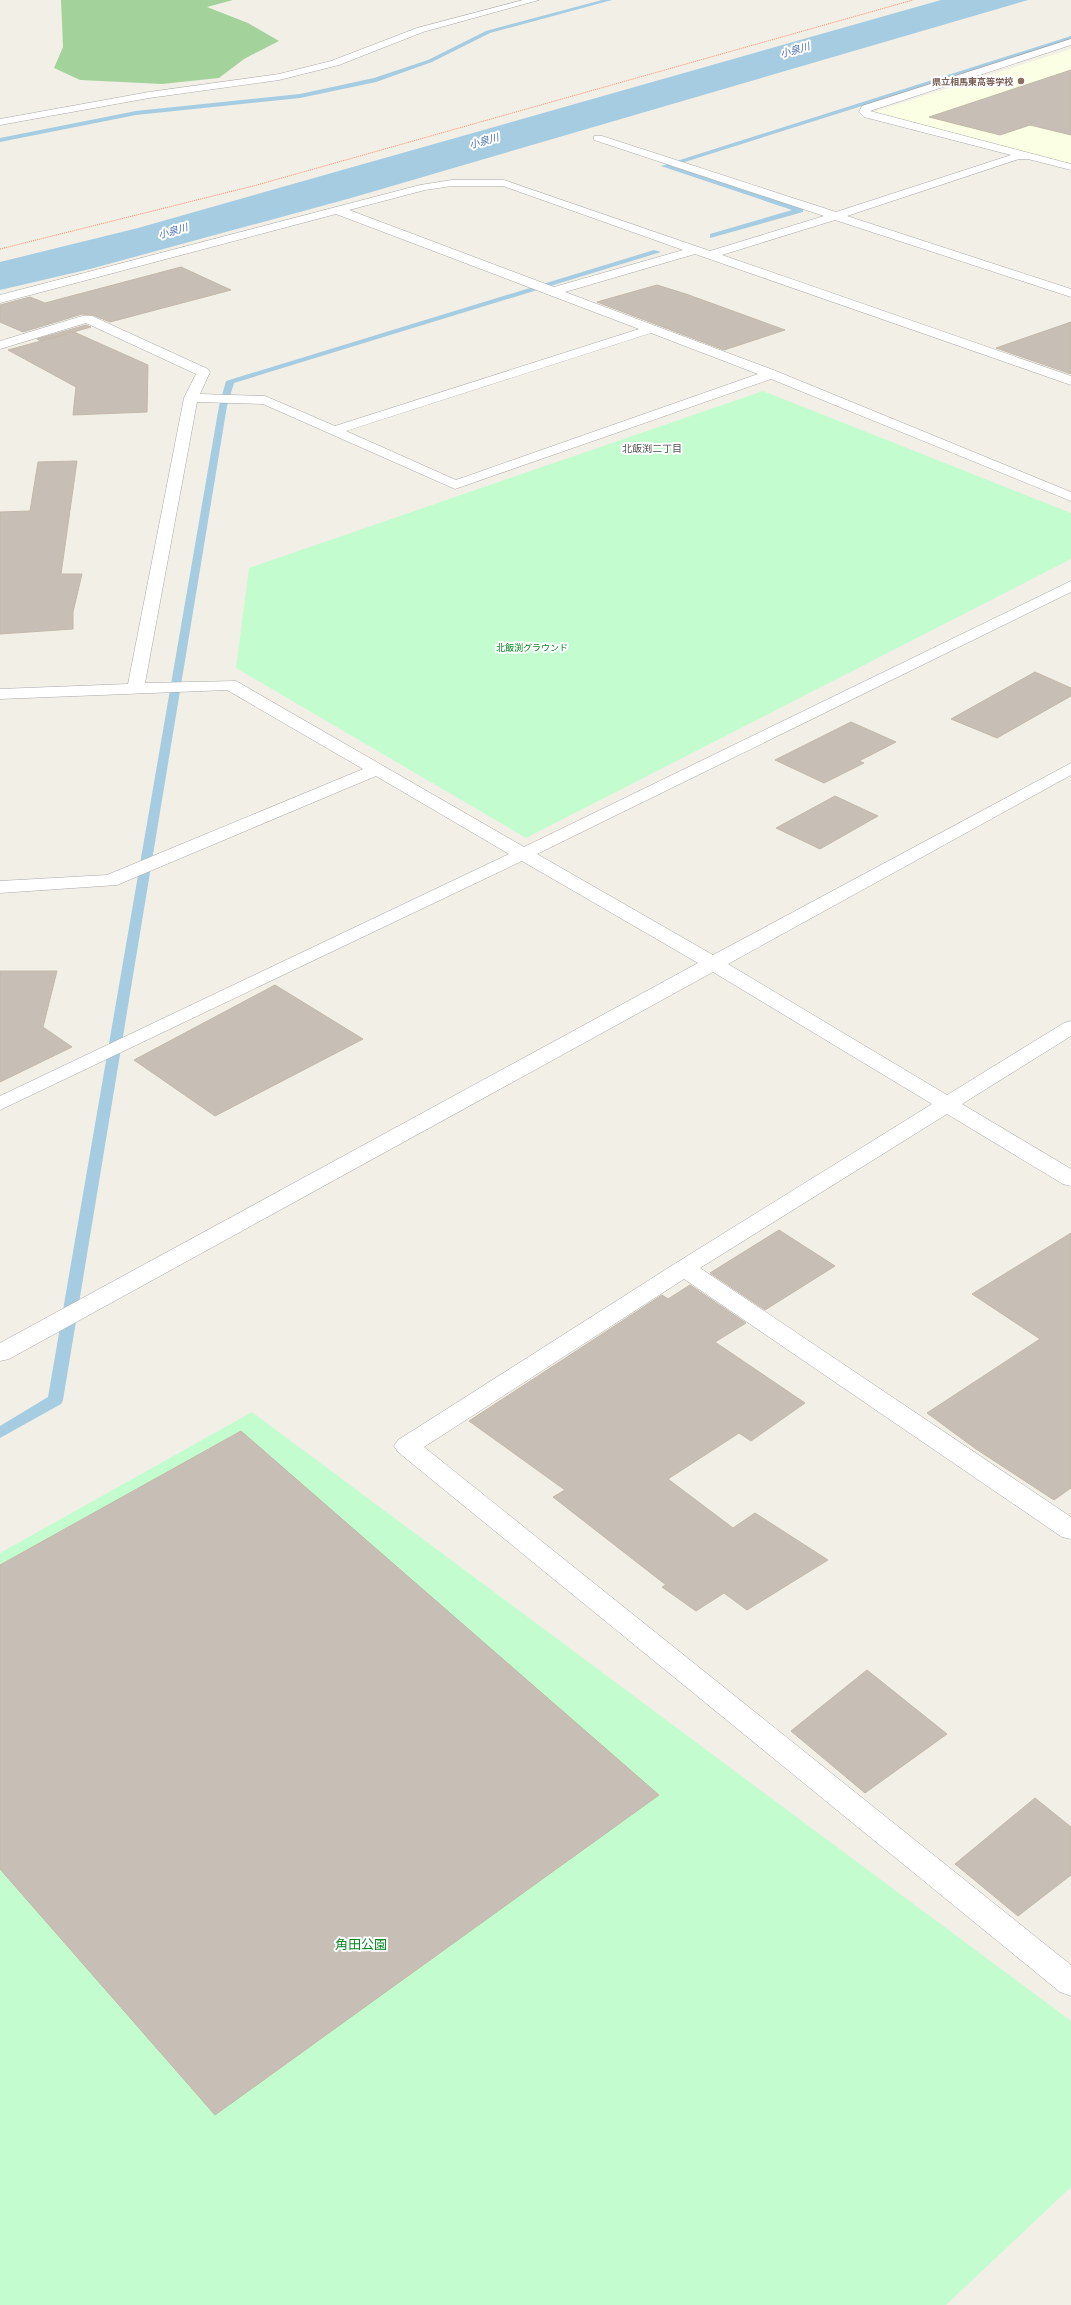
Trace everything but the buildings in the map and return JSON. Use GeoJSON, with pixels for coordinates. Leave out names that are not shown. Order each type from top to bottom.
{"type":"FeatureCollection","features":[{"type":"Feature","properties":{"kind":"street"},"geometry":{"type":"LineString","coordinates":[[0,122],[52,111],[149,95],[279,78],[335,63],[420,30],[534,0]]}},
{"type":"Feature","properties":{"kind":"street"},"geometry":{"type":"LineString","coordinates":[[451,22],[457,7]]}},
{"type":"Feature","properties":{"kind":"street"},"geometry":{"type":"LineString","coordinates":[[1071,42],[866,108],[864,112],[868,115],[1071,167]]}},
{"type":"Feature","properties":{"kind":"street"},"geometry":{"type":"LineString","coordinates":[[598,138],[1071,293]]}},
{"type":"Feature","properties":{"kind":"street"},"geometry":{"type":"LineString","coordinates":[[710,255],[837,216],[1018,156],[1028,156]]}},
{"type":"Feature","properties":{"kind":"street"},"geometry":{"type":"LineString","coordinates":[[0,299],[424,187],[452,183],[504,183],[1071,381]]}},
{"type":"Feature","properties":{"kind":"street"},"geometry":{"type":"LineString","coordinates":[[337,210],[547,288],[771,374],[1071,497]]}},
{"type":"Feature","properties":{"kind":"street"},"geometry":{"type":"LineString","coordinates":[[547,288],[695,250]]}},
{"type":"Feature","properties":{"kind":"street"},"geometry":{"type":"LineString","coordinates":[[0,345],[87,319],[203,372],[196,398],[135,689]]}},
{"type":"Feature","properties":{"kind":"street"},"geometry":{"type":"LineString","coordinates":[[333,431],[651,329]]}},
{"type":"Feature","properties":{"kind":"street"},"geometry":{"type":"LineString","coordinates":[[196,398],[264,400],[455,485],[771,374]]}},
{"type":"Feature","properties":{"kind":"street"},"geometry":{"type":"LineString","coordinates":[[0,1104],[521,855],[1071,586]]}},
{"type":"Feature","properties":{"kind":"street"},"geometry":{"type":"LineString","coordinates":[[0,694],[230,685],[521,855],[712,963],[1071,1179]]}},
{"type":"Feature","properties":{"kind":"street"},"geometry":{"type":"LineString","coordinates":[[0,1353],[1071,768]]}},
{"type":"Feature","properties":{"kind":"street"},"geometry":{"type":"LineString","coordinates":[[0,887],[110,881],[376,770]]}},
{"type":"Feature","properties":{"kind":"street"},"geometry":{"type":"LineString","coordinates":[[1071,1027],[949,1105],[684,1268],[407,1446],[1071,1983]]}},
{"type":"Feature","properties":{"kind":"street"},"geometry":{"type":"LineString","coordinates":[[684,1268],[1071,1530]]}},
{"type":"Feature","properties":{"kind":"path"},"geometry":{"type":"LineString","coordinates":[[0,249],[257,184],[913,0]]}},
{"type":"Feature","properties":{"kind":"shaded area","name":"県立相馬東高等学校"},"geometry":{"type":"Polygon","coordinates":[[[1071,49],[1071,165],[870,113],[1071,49]]]}},
{"type":"Feature","properties":{"kind":"green space"},"geometry":{"type":"Polygon","coordinates":[[[61,0],[233,0],[207,7],[248,23],[279,41],[244,59],[219,78],[162,84],[80,80],[54,68],[63,47],[61,0]]]}},
{"type":"Feature","properties":{"kind":"green space","name":"北飯渕グラウンド"},"geometry":{"type":"Polygon","coordinates":[[[763,391],[1071,513],[1071,559],[526,838],[236,668],[249,568],[763,391]]]}},
{"type":"Feature","properties":{"kind":"green space","name":"角田公園"},"geometry":{"type":"Polygon","coordinates":[[[252,1412],[1071,2021],[1071,2187],[946,2305],[0,2305],[0,1553],[252,1412]]]}},
{"type":"Feature","properties":{"kind":"water","name":"小泉川"},"geometry":{"type":"Polygon","coordinates":[[[941,0],[1028,0],[351,198],[90,269],[0,290],[0,262],[138,228],[941,0]]]}},
{"type":"Feature","properties":{"kind":"waterway"},"geometry":{"type":"LineString","coordinates":[[0,140],[136,113],[300,96],[376,80],[430,61],[488,32],[609,0]]}},
{"type":"Feature","properties":{"kind":"waterway"},"geometry":{"type":"LineString","coordinates":[[713,236],[800,210],[665,166],[1071,38]]}},
{"type":"Feature","properties":{"kind":"waterway"},"geometry":{"type":"LineString","coordinates":[[0,1433],[55,1400],[223,406],[230,381],[657,252]]}},
{"type":"Feature","properties":{"kind":"place","name":"県立相馬東高等学校"},"geometry":{"type":"Point","coordinates":[1021,81]}},
{"type":"Feature","properties":{"kind":"district","name":"北飯渕二丁目"},"geometry":{"type":"Point","coordinates":[652,448]}}]}
